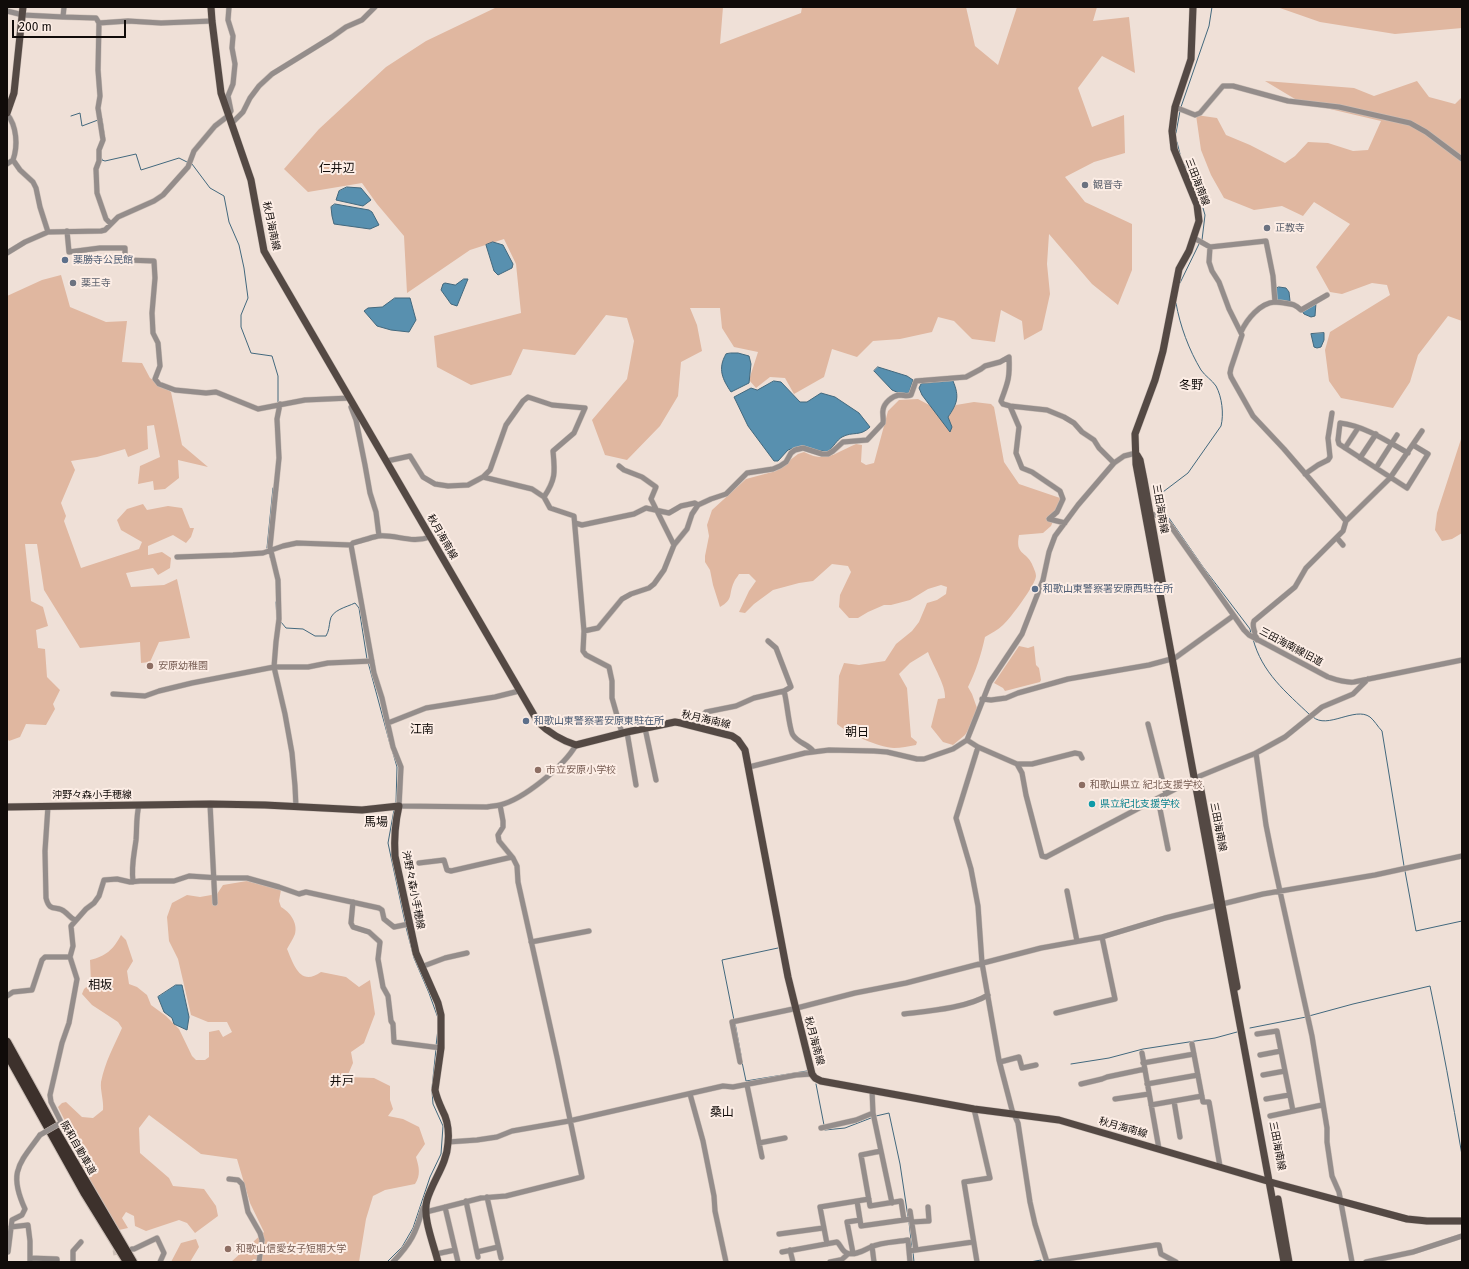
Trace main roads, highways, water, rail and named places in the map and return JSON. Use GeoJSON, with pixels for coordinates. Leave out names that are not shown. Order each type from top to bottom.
{"type":"FeatureCollection","features":[{"type":"Feature","properties":{"kind":"highway","name":"阪和自動車道"},"geometry":{"type":"LineString","coordinates":[[7,1042],[55,1129],[133,1262]]}},
{"type":"Feature","properties":{"kind":"highway","name":"阪和自動車道"},"geometry":{"type":"LineString","coordinates":[[7,1054],[85,1194],[126,1262]]}},
{"type":"Feature","properties":{"kind":"main road","name":"秋月海南線"},"geometry":{"type":"LineString","coordinates":[[211,7],[221,93],[251,180],[264,251],[533,715],[542,726],[576,745],[625,732],[675,722],[732,736],[743,745],[782,949],[795,1008],[812,1074],[815,1078],[821,1081],[974,1109],[1059,1120],[1272,1182],[1407,1219],[1427,1222],[1462,1221]]}},
{"type":"Feature","properties":{"kind":"main road","name":"三田海南線"},"geometry":{"type":"LineString","coordinates":[[1193,7],[1191,59],[1174,107],[1172,131],[1174,149],[1197,205],[1199,221],[1194,238],[1178,276],[1163,351],[1155,380],[1135,434],[1136,453],[1140,460],[1148,515],[1196,779],[1272,1182]]}},
{"type":"Feature","properties":{"kind":"main road"},"geometry":{"type":"LineString","coordinates":[[7,114],[14,93],[23,11]]}},
{"type":"Feature","properties":{"kind":"main road","name":"沖野々森小手穂線"},"geometry":{"type":"LineString","coordinates":[[7,807],[210,804],[362,810],[399,806],[396,818],[394,841],[395,856],[416,953],[438,1003],[441,1015],[441,1048],[436,1097],[447,1124],[448,1142],[447,1152],[427,1199],[426,1209],[437,1258]]}},
{"type":"Feature","properties":{"kind":"main road"},"geometry":{"type":"LineString","coordinates":[[1272,1182],[1284,1262]]}},
{"type":"Feature","properties":{"kind":"main road"},"geometry":{"type":"LineString","coordinates":[[1272,1182],[1289,1262]]}},
{"type":"Feature","properties":{"kind":"water"},"geometry":{"type":"Polygon","coordinates":[[[347,187],[361,188],[371,200],[363,206],[336,200],[339,191],[347,187]]]}},
{"type":"Feature","properties":{"kind":"water"},"geometry":{"type":"Polygon","coordinates":[[[335,204],[369,210],[372,212],[379,225],[370,229],[334,224],[331,207],[335,204]]]}},
{"type":"Feature","properties":{"kind":"water"},"geometry":{"type":"Polygon","coordinates":[[[493,242],[503,245],[513,264],[512,268],[498,275],[494,271],[486,245],[493,242]]]}},
{"type":"Feature","properties":{"kind":"water"},"geometry":{"type":"Polygon","coordinates":[[[464,279],[468,279],[457,306],[451,304],[441,290],[443,284],[455,285],[464,279]]]}},
{"type":"Feature","properties":{"kind":"water"},"geometry":{"type":"Polygon","coordinates":[[[1279,287],[1286,288],[1289,292],[1290,301],[1277,300],[1275,289],[1279,287]]]}},
{"type":"Feature","properties":{"kind":"water"},"geometry":{"type":"Polygon","coordinates":[[[395,298],[410,298],[416,320],[409,332],[391,330],[377,326],[364,311],[368,308],[382,307],[395,298]]]}},
{"type":"Feature","properties":{"kind":"water"},"geometry":{"type":"Polygon","coordinates":[[[1316,303],[1315,316],[1311,317],[1304,314],[1302,311],[1316,303]]]}},
{"type":"Feature","properties":{"kind":"water"},"geometry":{"type":"Polygon","coordinates":[[[1324,333],[1324,340],[1321,347],[1314,347],[1311,334],[1324,333]]]}},
{"type":"Feature","properties":{"kind":"water"},"geometry":{"type":"Polygon","coordinates":[[[731,353],[749,356],[751,364],[749,383],[731,392],[722,374],[722,365],[726,354],[731,353]]]}},
{"type":"Feature","properties":{"kind":"water"},"geometry":{"type":"Polygon","coordinates":[[[878,367],[907,376],[913,380],[909,393],[899,393],[892,390],[874,371],[878,367]]]}},
{"type":"Feature","properties":{"kind":"water"},"geometry":{"type":"Polygon","coordinates":[[[774,381],[781,382],[800,402],[807,402],[821,393],[835,397],[859,413],[870,427],[863,432],[842,437],[828,452],[797,447],[788,450],[778,461],[774,461],[748,426],[734,397],[751,388],[757,390],[774,381]]]}},
{"type":"Feature","properties":{"kind":"water"},"geometry":{"type":"Polygon","coordinates":[[[953,381],[957,396],[954,408],[948,417],[952,427],[950,432],[922,395],[919,388],[921,384],[953,381]]]}},
{"type":"Feature","properties":{"kind":"water"},"geometry":{"type":"Polygon","coordinates":[[[176,985],[182,985],[189,1017],[187,1030],[174,1024],[172,1018],[164,1012],[158,997],[176,985]]]}},
{"type":"Feature","properties":{"kind":"waterway"},"geometry":{"type":"LineString","coordinates":[[1181,107],[1209,26],[1212,7]]}},
{"type":"Feature","properties":{"kind":"waterway"},"geometry":{"type":"LineString","coordinates":[[1176,133],[1180,111]]}},
{"type":"Feature","properties":{"kind":"waterway"},"geometry":{"type":"LineString","coordinates":[[71,116],[80,113],[82,126],[98,120]]}},
{"type":"Feature","properties":{"kind":"waterway"},"geometry":{"type":"LineString","coordinates":[[102,119],[105,140]]}},
{"type":"Feature","properties":{"kind":"waterway"},"geometry":{"type":"LineString","coordinates":[[1177,142],[1180,154]]}},
{"type":"Feature","properties":{"kind":"waterway"},"geometry":{"type":"LineString","coordinates":[[101,156],[102,160],[105,161],[136,154],[141,170],[179,158],[187,162]]}},
{"type":"Feature","properties":{"kind":"waterway"},"geometry":{"type":"LineString","coordinates":[[1183,163],[1194,177],[1205,215],[1202,240]]}},
{"type":"Feature","properties":{"kind":"waterway"},"geometry":{"type":"LineString","coordinates":[[192,164],[210,188],[224,196],[229,222],[239,245],[248,298],[241,315],[241,327],[251,353],[272,356],[278,376],[278,403]]}},
{"type":"Feature","properties":{"kind":"waterway"},"geometry":{"type":"LineString","coordinates":[[1180,283],[1199,244]]}},
{"type":"Feature","properties":{"kind":"waterway"},"geometry":{"type":"LineString","coordinates":[[1176,303],[1183,329],[1193,354],[1201,370],[1216,386],[1220,395],[1222,421],[1221,426],[1188,473],[1155,498],[1203,567],[1250,629],[1251,634]]}},
{"type":"Feature","properties":{"kind":"waterway"},"geometry":{"type":"LineString","coordinates":[[267,548],[273,488]]}},
{"type":"Feature","properties":{"kind":"waterway"},"geometry":{"type":"LineString","coordinates":[[269,553],[271,560]]}},
{"type":"Feature","properties":{"kind":"waterway"},"geometry":{"type":"LineString","coordinates":[[276,602],[277,619]]}},
{"type":"Feature","properties":{"kind":"waterway"},"geometry":{"type":"LineString","coordinates":[[281,622],[286,628],[303,629],[315,636],[326,636],[333,614],[340,609],[355,603],[359,608],[367,659]]}},
{"type":"Feature","properties":{"kind":"waterway"},"geometry":{"type":"LineString","coordinates":[[1253,639],[1262,662],[1269,672],[1284,690],[1310,715]]}},
{"type":"Feature","properties":{"kind":"waterway"},"geometry":{"type":"LineString","coordinates":[[368,662],[390,744]]}},
{"type":"Feature","properties":{"kind":"waterway"},"geometry":{"type":"LineString","coordinates":[[1313,717],[1326,721],[1357,714],[1364,714],[1372,718],[1382,731],[1404,866]]}},
{"type":"Feature","properties":{"kind":"waterway"},"geometry":{"type":"LineString","coordinates":[[393,753],[397,767],[396,803]]}},
{"type":"Feature","properties":{"kind":"waterway"},"geometry":{"type":"LineString","coordinates":[[394,810],[388,843],[405,922]]}},
{"type":"Feature","properties":{"kind":"waterway"},"geometry":{"type":"LineString","coordinates":[[1405,871],[1416,931],[1462,921]]}},
{"type":"Feature","properties":{"kind":"waterway"},"geometry":{"type":"LineString","coordinates":[[406,927],[414,958],[438,1018]]}},
{"type":"Feature","properties":{"kind":"waterway"},"geometry":{"type":"LineString","coordinates":[[734,1020],[722,960],[778,948]]}},
{"type":"Feature","properties":{"kind":"waterway"},"geometry":{"type":"LineString","coordinates":[[1309,1016],[1430,986],[1462,1155]]}},
{"type":"Feature","properties":{"kind":"waterway"},"geometry":{"type":"LineString","coordinates":[[1250,1028],[1306,1017]]}},
{"type":"Feature","properties":{"kind":"waterway"},"geometry":{"type":"LineString","coordinates":[[735,1023],[741,1055]]}},
{"type":"Feature","properties":{"kind":"waterway"},"geometry":{"type":"LineString","coordinates":[[436,1046],[438,1029]]}},
{"type":"Feature","properties":{"kind":"waterway"},"geometry":{"type":"LineString","coordinates":[[1071,1064],[1109,1058],[1143,1049],[1215,1038],[1237,1032]]}},
{"type":"Feature","properties":{"kind":"waterway"},"geometry":{"type":"LineString","coordinates":[[432,1088],[436,1049]]}},
{"type":"Feature","properties":{"kind":"waterway"},"geometry":{"type":"LineString","coordinates":[[742,1062],[746,1081],[807,1071]]}},
{"type":"Feature","properties":{"kind":"waterway"},"geometry":{"type":"LineString","coordinates":[[816,1084],[824,1125]]}},
{"type":"Feature","properties":{"kind":"waterway"},"geometry":{"type":"LineString","coordinates":[[387,1262],[402,1247],[413,1228],[430,1177],[441,1154],[443,1126],[433,1104],[432,1091]]}},
{"type":"Feature","properties":{"kind":"waterway"},"geometry":{"type":"LineString","coordinates":[[876,1116],[889,1113],[900,1164],[908,1217]]}},
{"type":"Feature","properties":{"kind":"waterway"},"geometry":{"type":"LineString","coordinates":[[825,1130],[845,1128],[871,1118]]}},
{"type":"Feature","properties":{"kind":"waterway"},"geometry":{"type":"LineString","coordinates":[[909,1222],[912,1249]]}},
{"type":"Feature","properties":{"kind":"waterway"},"geometry":{"type":"LineString","coordinates":[[913,1252],[914,1262]]}},
{"type":"Feature","properties":{"kind":"waterway"},"geometry":{"type":"LineString","coordinates":[[1030,1262],[1041,1260],[1041,1262]]}},
{"type":"Feature","properties":{"kind":"tunnel"},"geometry":{"type":"LineString","coordinates":[[113,1253],[123,1251]]}},
{"type":"Feature","properties":{"kind":"place","name":"観音寺"},"geometry":{"type":"Point","coordinates":[1085,185]}},
{"type":"Feature","properties":{"kind":"place","name":"正教寺"},"geometry":{"type":"Point","coordinates":[1267,228]}},
{"type":"Feature","properties":{"kind":"place","name":"薬勝寺公民館"},"geometry":{"type":"Point","coordinates":[65,260]}},
{"type":"Feature","properties":{"kind":"place","name":"薬王寺"},"geometry":{"type":"Point","coordinates":[73,283]}},
{"type":"Feature","properties":{"kind":"place","name":"和歌山東警察署安原西駐在所"},"geometry":{"type":"Point","coordinates":[1035,589]}},
{"type":"Feature","properties":{"kind":"place","name":"安原幼稚園"},"geometry":{"type":"Point","coordinates":[150,666]}},
{"type":"Feature","properties":{"kind":"place","name":"和歌山東警察署安原東駐在所"},"geometry":{"type":"Point","coordinates":[526,721]}},
{"type":"Feature","properties":{"kind":"place","name":"市立安原小学校"},"geometry":{"type":"Point","coordinates":[538,770]}},
{"type":"Feature","properties":{"kind":"place","name":"和歌山県立 紀北支援学校"},"geometry":{"type":"Point","coordinates":[1082,785]}},
{"type":"Feature","properties":{"kind":"place","name":"県立紀北支援学校"},"geometry":{"type":"Point","coordinates":[1092,804]}},
{"type":"Feature","properties":{"kind":"place","name":"和歌山信愛女子短期大学"},"geometry":{"type":"Point","coordinates":[228,1249]}},
{"type":"Feature","properties":{"kind":"district","name":"仁井辺"},"geometry":{"type":"Point","coordinates":[337,169]}},
{"type":"Feature","properties":{"kind":"district","name":"冬野"},"geometry":{"type":"Point","coordinates":[1191,386]}},
{"type":"Feature","properties":{"kind":"district","name":"江南"},"geometry":{"type":"Point","coordinates":[422,730]}},
{"type":"Feature","properties":{"kind":"district","name":"朝日"},"geometry":{"type":"Point","coordinates":[857,733]}},
{"type":"Feature","properties":{"kind":"district","name":"馬場"},"geometry":{"type":"Point","coordinates":[376,823]}},
{"type":"Feature","properties":{"kind":"district","name":"相坂"},"geometry":{"type":"Point","coordinates":[100,986]}},
{"type":"Feature","properties":{"kind":"district","name":"井戸"},"geometry":{"type":"Point","coordinates":[342,1082]}},
{"type":"Feature","properties":{"kind":"district","name":"桑山"},"geometry":{"type":"Point","coordinates":[722,1113]}}]}
